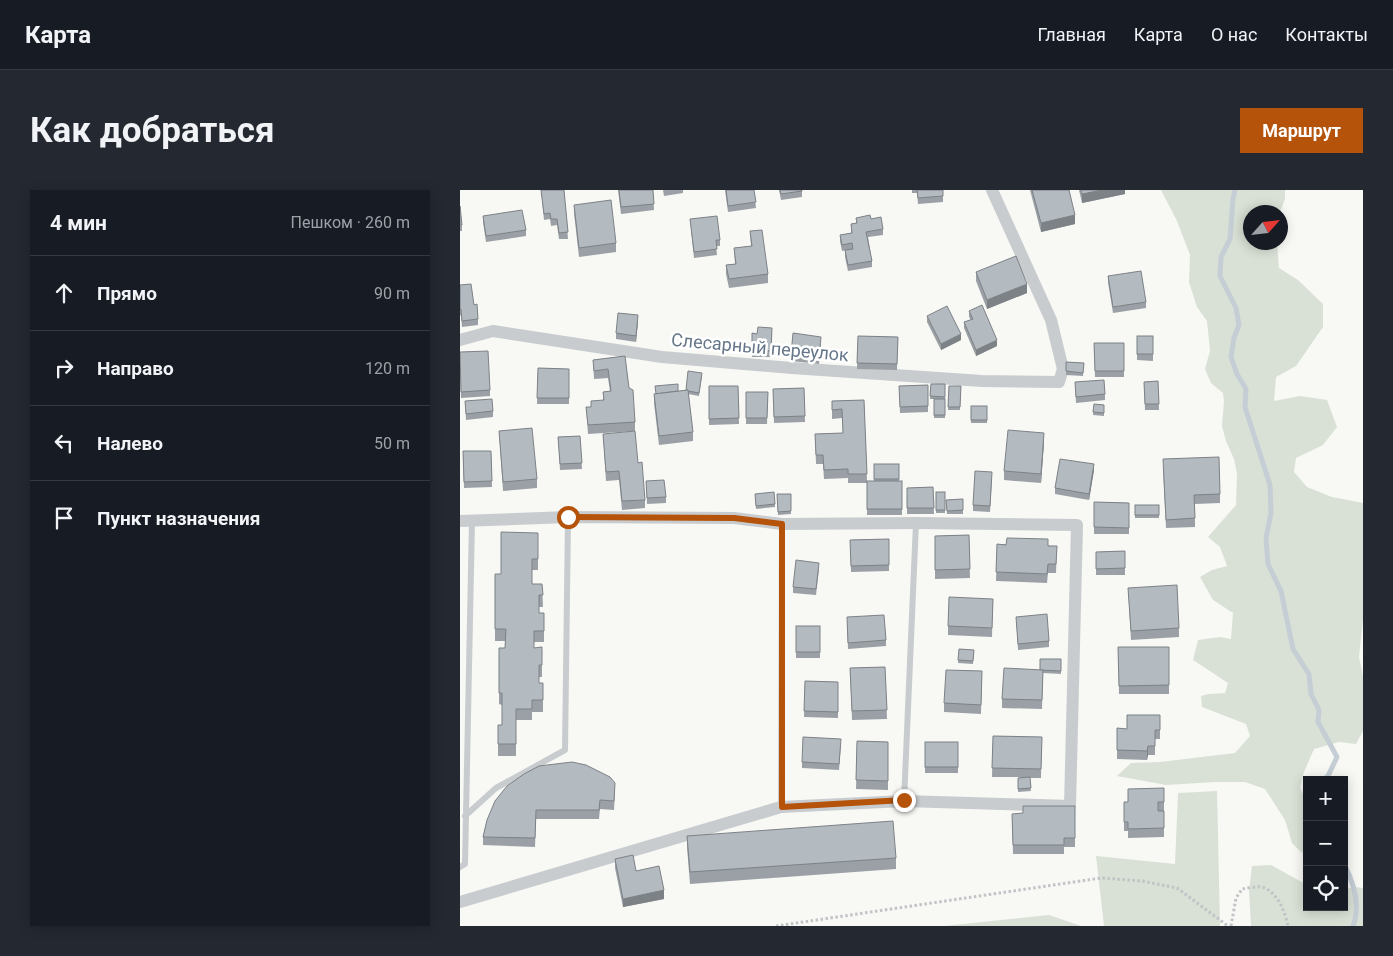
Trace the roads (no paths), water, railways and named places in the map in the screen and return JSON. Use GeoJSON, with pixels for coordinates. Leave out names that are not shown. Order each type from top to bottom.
{"type":"FeatureCollection","features":[{"type":"Feature","properties":{"kind":"street","name":"Слесарный переулок"},"geometry":{"type":"LineString","coordinates":[[460,340],[493,332],[671,358],[982,381],[1059,382],[1063,369],[1050,320],[992,190]]}},
{"type":"Feature","properties":{"kind":"street"},"geometry":{"type":"LineString","coordinates":[[460,902],[782,807],[904,800],[1070,806],[1077,525],[782,524],[734,518],[568,517],[466,521]]}},
{"type":"Feature","properties":{"kind":"lane"},"geometry":{"type":"LineString","coordinates":[[465,816],[496,788],[565,750],[568,517]]}},
{"type":"Feature","properties":{"kind":"lane"},"geometry":{"type":"LineString","coordinates":[[460,867],[465,864],[463,755],[466,521]]}},
{"type":"Feature","properties":{"kind":"lane"},"geometry":{"type":"LineString","coordinates":[[904,800],[916,523]]}},
{"type":"Feature","properties":{"kind":"lane"},"geometry":{"type":"LineString","coordinates":[[782,524],[782,807]]}},
{"type":"Feature","properties":{"kind":"waterway"},"geometry":{"type":"LineString","coordinates":[[1235,190],[1230,239],[1221,257],[1220,276],[1236,308],[1239,325],[1234,338],[1231,357],[1237,374],[1246,389],[1245,407],[1270,485],[1271,513],[1266,538],[1268,564],[1281,591],[1293,649],[1309,674],[1311,694],[1319,710],[1318,722],[1337,757],[1328,776]]}},
{"type":"Feature","properties":{"kind":"waterway"},"geometry":{"type":"LineString","coordinates":[[1345,866],[1355,894],[1356,910],[1353,926]]}}]}
